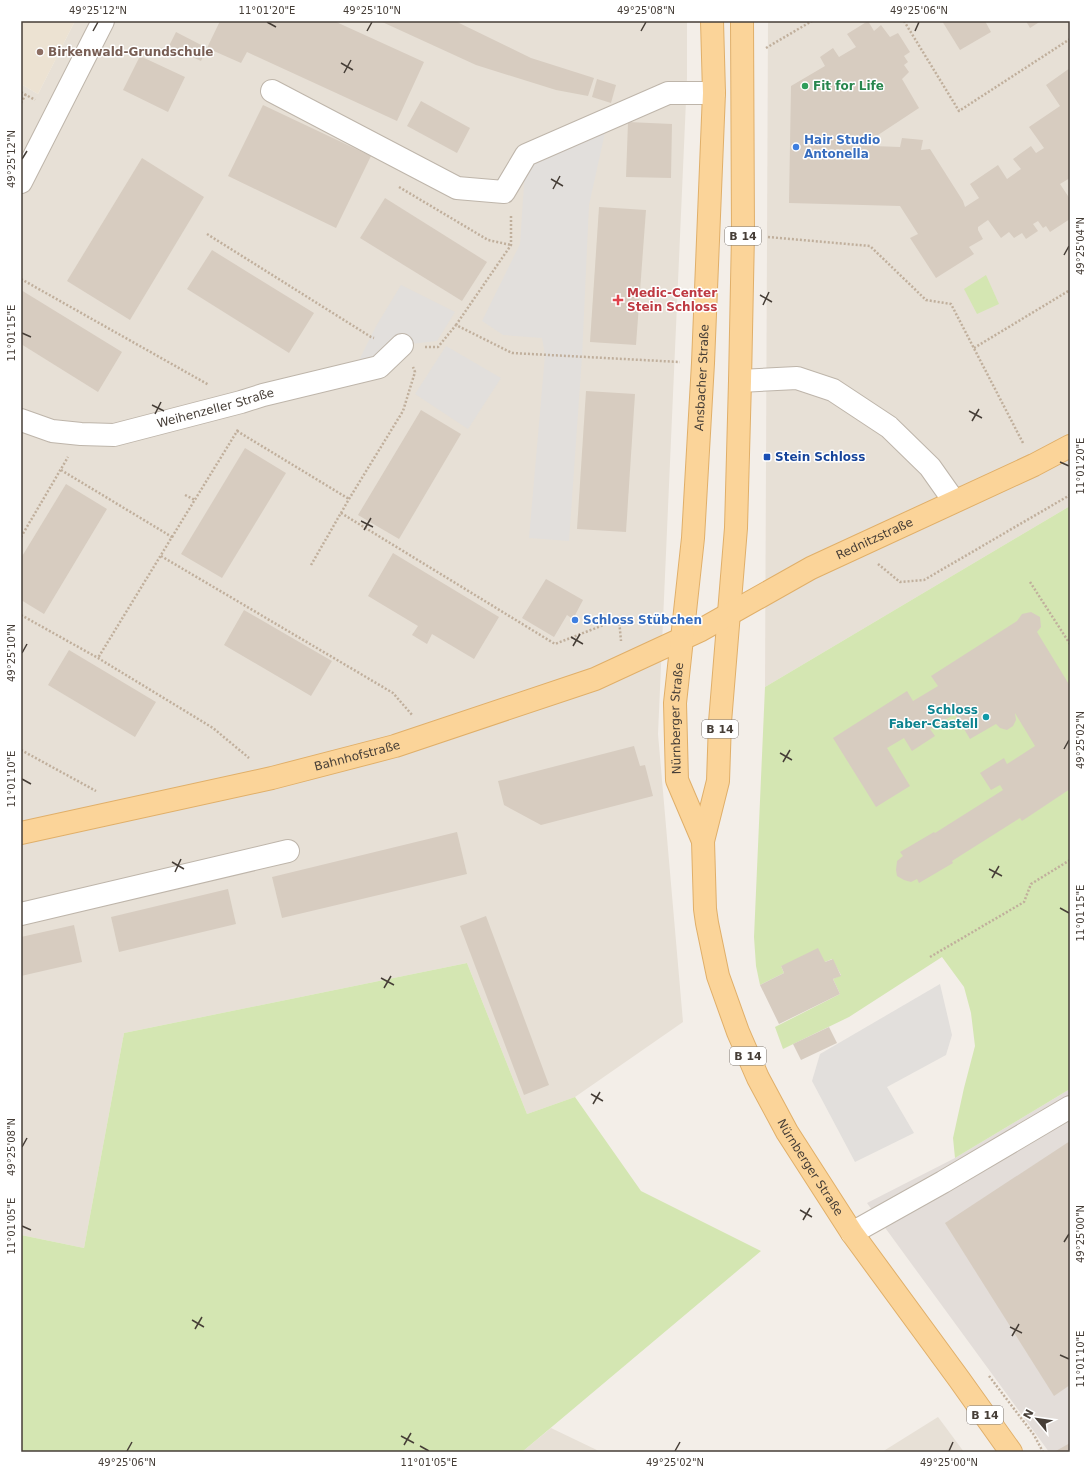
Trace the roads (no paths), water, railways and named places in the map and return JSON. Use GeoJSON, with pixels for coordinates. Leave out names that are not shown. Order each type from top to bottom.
{"type":"FeatureCollection","features":[{"type":"Feature","properties":{"kind":"main road","name":"Ansbacher Straße"},"geometry":{"type":"LineString","coordinates":[[682,638],[693,538],[703,363],[714,93],[712,21]]}},
{"type":"Feature","properties":{"kind":"main road","name":"B 14"},"geometry":{"type":"LineString","coordinates":[[728,616],[736,528],[740,381],[743,234],[742,21]]}},
{"type":"Feature","properties":{"kind":"main road","name":"Rednitzstraße"},"geometry":{"type":"LineString","coordinates":[[682,638],[728,616],[811,568],[1034,465],[1070,446]]}},
{"type":"Feature","properties":{"kind":"main road","name":"Nürnberger Straße"},"geometry":{"type":"LineString","coordinates":[[728,616],[720,722],[718,781],[703,841],[705,909],[718,976],[738,1032],[758,1078],[787,1132],[852,1233],[1011,1452]]}},
{"type":"Feature","properties":{"kind":"main road","name":"Bahnhofstraße"},"geometry":{"type":"LineString","coordinates":[[21,833],[272,778],[430,736],[595,679],[682,638]]}},
{"type":"Feature","properties":{"kind":"main road","name":"Nürnberger Straße"},"geometry":{"type":"LineString","coordinates":[[682,638],[675,703],[677,780],[703,841]]}},
{"type":"Feature","properties":{"kind":"street"},"geometry":{"type":"LineString","coordinates":[[21,182],[102,21]]}},
{"type":"Feature","properties":{"kind":"street"},"geometry":{"type":"LineString","coordinates":[[272,91],[457,188],[504,192],[526,155],[668,93],[714,93]]}},
{"type":"Feature","properties":{"kind":"street","name":"Weihenzeller Straße"},"geometry":{"type":"LineString","coordinates":[[21,420],[52,431],[114,435],[263,395],[379,367],[402,346]]}},
{"type":"Feature","properties":{"kind":"street"},"geometry":{"type":"LineString","coordinates":[[740,381],[796,378],[833,390],[889,427],[930,467],[954,501]]}},
{"type":"Feature","properties":{"kind":"street"},"geometry":{"type":"LineString","coordinates":[[21,914],[288,851]]}},
{"type":"Feature","properties":{"kind":"street"},"geometry":{"type":"LineString","coordinates":[[852,1233],[943,1182],[1070,1107]]}},
{"type":"Feature","properties":{"kind":"place","name":"Birkenwald-Grundschule"},"geometry":{"type":"Point","coordinates":[40,52]}},
{"type":"Feature","properties":{"kind":"place","name":"Fit for Life"},"geometry":{"type":"Point","coordinates":[805,86]}},
{"type":"Feature","properties":{"kind":"place","name":"Hair Studio Antonella"},"geometry":{"type":"Point","coordinates":[796,147]}},
{"type":"Feature","properties":{"kind":"place","name":"Medic-Center Stein Schloss"},"geometry":{"type":"Point","coordinates":[618,300]}},
{"type":"Feature","properties":{"kind":"place","name":"Stein Schloss"},"geometry":{"type":"Point","coordinates":[767,457]}},
{"type":"Feature","properties":{"kind":"place","name":"Schloss Stübchen"},"geometry":{"type":"Point","coordinates":[575,620]}},
{"type":"Feature","properties":{"kind":"place","name":"Schloss Faber-Castell"},"geometry":{"type":"Point","coordinates":[986,717]}}]}
